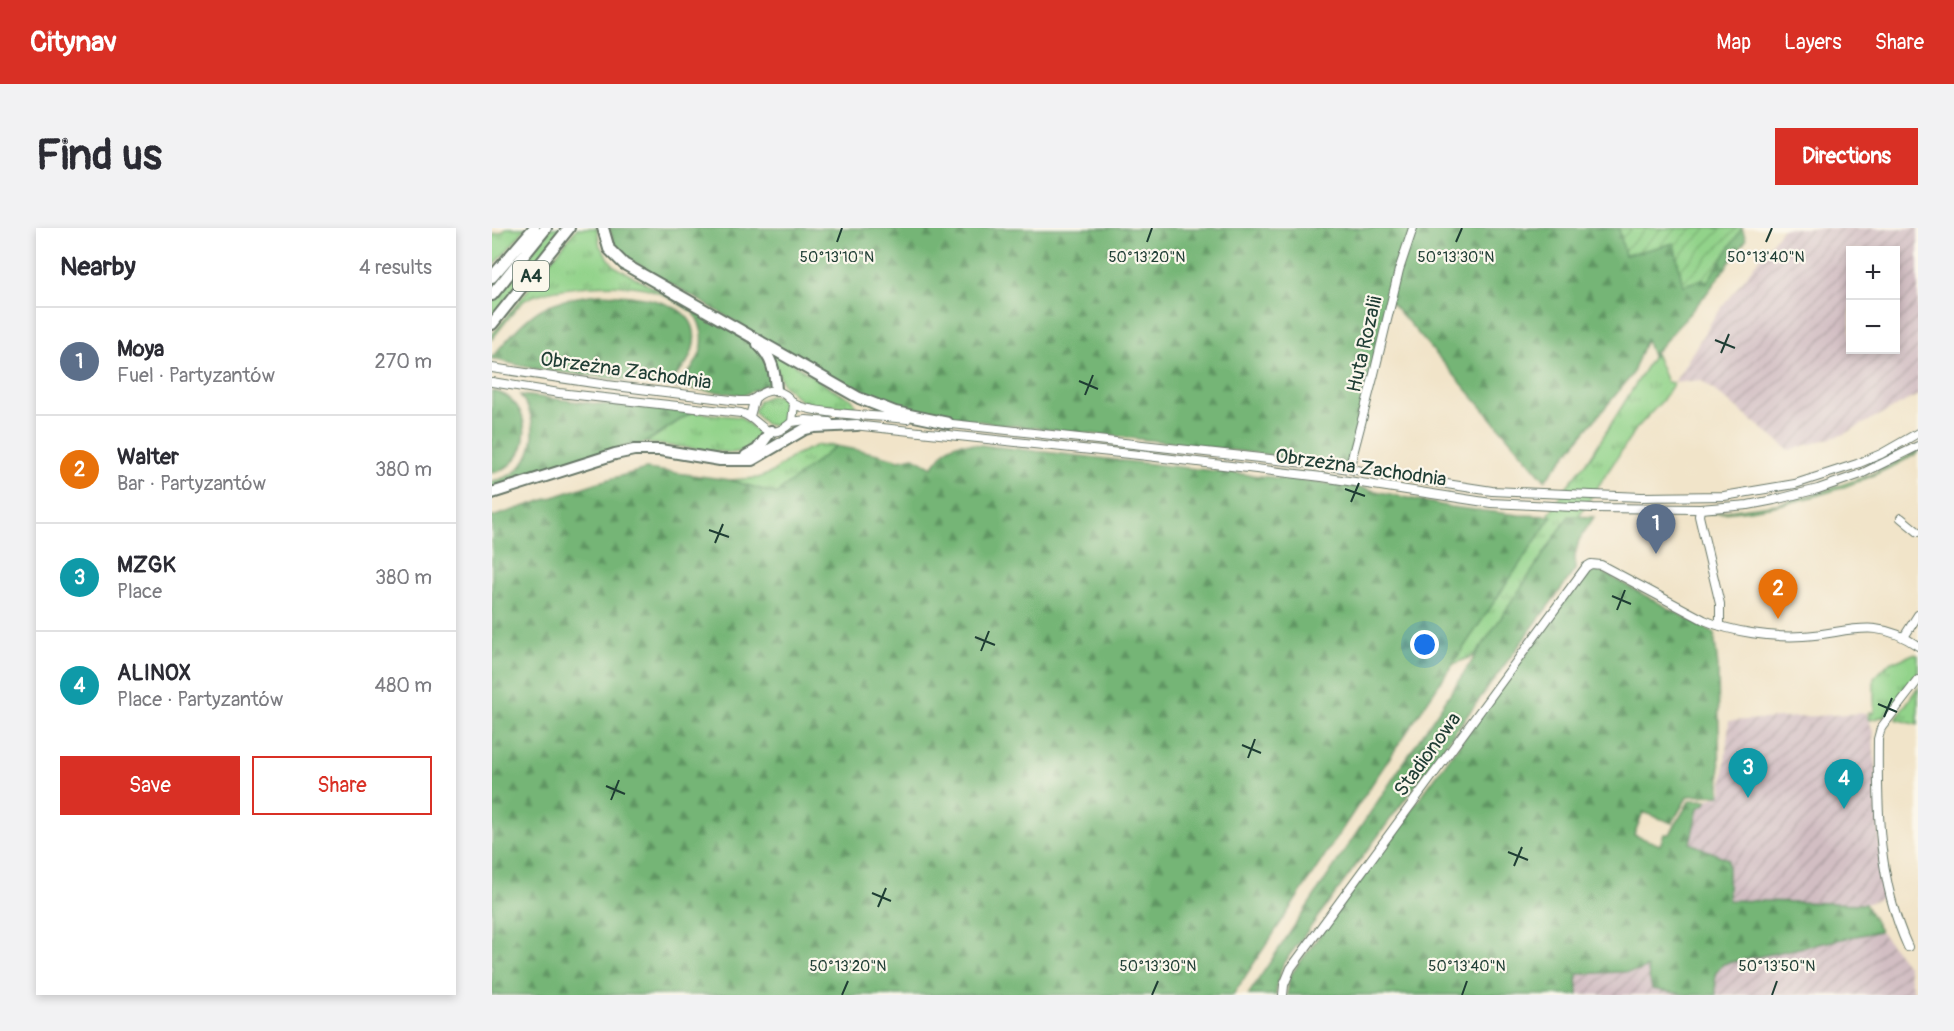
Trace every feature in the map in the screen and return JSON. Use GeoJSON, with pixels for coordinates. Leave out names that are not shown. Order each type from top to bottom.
{"type":"FeatureCollection","features":[{"type":"Feature","properties":{"kind":"highway"},"geometry":{"type":"LineString","coordinates":[[492,277],[534,228]]}},
{"type":"Feature","properties":{"kind":"highway","name":"A4"},"geometry":{"type":"LineString","coordinates":[[492,295],[546,228]]}},
{"type":"Feature","properties":{"kind":"highway","name":"A4"},"geometry":{"type":"LineString","coordinates":[[492,324],[569,228]]}},
{"type":"Feature","properties":{"kind":"highway"},"geometry":{"type":"LineString","coordinates":[[603,228],[609,249],[624,264],[859,398],[895,412],[948,423]]}},
{"type":"Feature","properties":{"kind":"highway"},"geometry":{"type":"LineString","coordinates":[[740,330],[767,354],[775,374],[776,390]]}},
{"type":"Feature","properties":{"kind":"highway"},"geometry":{"type":"LineString","coordinates":[[492,493],[634,450],[660,450],[720,460],[752,460],[804,429],[857,425]]}},
{"type":"Feature","properties":{"kind":"highway"},"geometry":{"type":"LineString","coordinates":[[738,460],[757,450],[771,431]]}},
{"type":"Feature","properties":{"kind":"street","name":"Huta Rozalii"},"geometry":{"type":"LineString","coordinates":[[1349,469],[1399,270],[1413,228]]}},
{"type":"Feature","properties":{"kind":"street","name":"Obrzeżna Zachodnia"},"geometry":{"type":"LineString","coordinates":[[492,368],[666,393],[740,401],[755,398]]}},
{"type":"Feature","properties":{"kind":"street","name":"Obrzeżna Zachodnia"},"geometry":{"type":"LineString","coordinates":[[492,382],[559,393],[733,411],[750,416]]}},
{"type":"Feature","properties":{"kind":"street"},"geometry":{"type":"LineString","coordinates":[[767,390],[776,390],[783,393],[794,404],[792,422],[781,430],[764,430],[750,416],[755,398],[767,390]]}},
{"type":"Feature","properties":{"kind":"street","name":"Obrzeżna Zachodnia"},"geometry":{"type":"LineString","coordinates":[[794,404],[803,408],[1349,469],[1492,491],[1599,496],[1724,496],[1772,489],[1815,479],[1847,468],[1881,454],[1918,433]]}},
{"type":"Feature","properties":{"kind":"street","name":"Obrzeżna Zachodnia"},"geometry":{"type":"LineString","coordinates":[[792,422],[806,420],[1139,454],[1331,478],[1491,503],[1593,508],[1700,509],[1748,505],[1818,489],[1884,465],[1918,446]]}},
{"type":"Feature","properties":{"kind":"street"},"geometry":{"type":"LineString","coordinates":[[1700,509],[1699,516],[1720,604],[1720,626],[1791,636],[1863,627],[1880,629],[1904,637],[1918,646]]}},
{"type":"Feature","properties":{"kind":"street"},"geometry":{"type":"LineString","coordinates":[[1900,518],[1918,532]]}},
{"type":"Feature","properties":{"kind":"street","name":"Stadionowa"},"geometry":{"type":"LineString","coordinates":[[1283,995],[1291,968],[1586,567],[1596,564],[1720,626]]}},
{"type":"Feature","properties":{"kind":"street"},"geometry":{"type":"LineString","coordinates":[[1904,637],[1918,615]]}},
{"type":"Feature","properties":{"kind":"street"},"geometry":{"type":"LineString","coordinates":[[1908,947],[1893,905],[1883,861],[1878,817],[1878,739],[1881,728],[1918,680]]}},
{"type":"Feature","properties":{"kind":"shaded area"},"geometry":{"type":"Polygon","coordinates":[[[1783,228],[1918,228],[1918,395],[1842,435],[1789,450],[1701,380],[1674,383],[1713,319],[1783,228]]]}},
{"type":"Feature","properties":{"kind":"shaded area"},"geometry":{"type":"Polygon","coordinates":[[[1866,713],[1873,732],[1883,898],[1865,904],[1728,900],[1690,843],[1698,807],[1722,792],[1729,721],[1866,713]]]}},
{"type":"Feature","properties":{"kind":"shaded area"},"geometry":{"type":"Polygon","coordinates":[[[1880,931],[1907,965],[1914,995],[1716,995],[1715,974],[1723,964],[1880,931]]]}},
{"type":"Feature","properties":{"kind":"shaded area"},"geometry":{"type":"Polygon","coordinates":[[[1648,967],[1652,989],[1688,995],[1578,995],[1577,974],[1640,971],[1648,967]]]}},
{"type":"Feature","properties":{"kind":"green space"},"geometry":{"type":"Polygon","coordinates":[[[506,228],[526,228],[492,268],[492,235],[503,232],[506,228]]]}},
{"type":"Feature","properties":{"kind":"green space"},"geometry":{"type":"Polygon","coordinates":[[[551,228],[563,228],[492,317],[492,303],[551,228]]]}},
{"type":"Feature","properties":{"kind":"green space"},"geometry":{"type":"Polygon","coordinates":[[[577,228],[597,228],[600,246],[614,266],[692,309],[691,311],[645,288],[601,285],[566,288],[536,295],[522,302],[492,339],[492,335],[577,228]]]}},
{"type":"Feature","properties":{"kind":"green space"},"geometry":{"type":"Polygon","coordinates":[[[609,228],[1619,228],[1625,255],[1674,243],[1683,285],[1705,279],[1707,281],[1742,228],[1746,240],[1707,293],[1652,356],[1646,339],[1632,375],[1545,480],[1390,301],[1347,465],[1167,442],[998,424],[921,412],[873,399],[824,374],[629,259],[616,248],[609,228]]]}},
{"type":"Feature","properties":{"kind":"green space"},"geometry":{"type":"Polygon","coordinates":[[[1619,228],[1742,228],[1707,282],[1704,279],[1683,285],[1674,243],[1625,255],[1619,228]]]}},
{"type":"Feature","properties":{"kind":"green space"},"geometry":{"type":"Polygon","coordinates":[[[600,294],[630,296],[664,303],[689,319],[694,332],[693,348],[678,375],[662,385],[535,369],[492,359],[517,329],[538,311],[563,300],[600,294]]]}},
{"type":"Feature","properties":{"kind":"green space"},"geometry":{"type":"Polygon","coordinates":[[[692,309],[740,335],[757,348],[763,355],[772,382],[744,395],[672,387],[692,368],[700,352],[702,335],[692,309]]]}},
{"type":"Feature","properties":{"kind":"green space"},"geometry":{"type":"Polygon","coordinates":[[[766,346],[827,386],[853,400],[854,408],[803,403],[783,384],[766,346]]]}},
{"type":"Feature","properties":{"kind":"green space"},"geometry":{"type":"Polygon","coordinates":[[[1655,353],[1667,382],[1674,383],[1662,401],[1636,429],[1517,609],[1473,656],[1434,672],[1530,546],[1563,491],[1590,458],[1655,353]]]}},
{"type":"Feature","properties":{"kind":"green space"},"geometry":{"type":"Polygon","coordinates":[[[492,391],[506,396],[516,405],[525,431],[523,445],[517,458],[506,467],[492,473],[492,391]]]}},
{"type":"Feature","properties":{"kind":"green space"},"geometry":{"type":"Polygon","coordinates":[[[520,395],[692,412],[645,443],[623,447],[492,489],[492,481],[507,477],[518,469],[526,459],[531,447],[532,420],[520,395]]]}},
{"type":"Feature","properties":{"kind":"green space"},"geometry":{"type":"Polygon","coordinates":[[[771,395],[781,397],[791,408],[786,419],[775,426],[765,424],[754,412],[759,401],[771,395]]]}},
{"type":"Feature","properties":{"kind":"green space"},"geometry":{"type":"Polygon","coordinates":[[[692,412],[740,417],[762,435],[750,448],[732,453],[645,443],[692,412]]]}},
{"type":"Feature","properties":{"kind":"green space"},"geometry":{"type":"Polygon","coordinates":[[[962,443],[1357,487],[1450,507],[1519,515],[1552,516],[1233,995],[492,995],[492,517],[646,469],[730,480],[776,494],[836,446],[899,460],[914,457],[932,467],[948,448],[962,443]]]}},
{"type":"Feature","properties":{"kind":"green space"},"geometry":{"type":"Polygon","coordinates":[[[818,445],[836,446],[777,494],[730,480],[758,478],[771,473],[795,455],[818,445]]]}},
{"type":"Feature","properties":{"kind":"green space"},"geometry":{"type":"Polygon","coordinates":[[[1918,451],[1868,478],[1815,496],[1760,508],[1705,514],[1777,504],[1815,494],[1870,475],[1918,451]]]}},
{"type":"Feature","properties":{"kind":"green space"},"geometry":{"type":"Polygon","coordinates":[[[1569,516],[1594,517],[1579,540],[1575,555],[1575,570],[1283,964],[1276,995],[1248,995],[1569,516]]]}},
{"type":"Feature","properties":{"kind":"green space"},"geometry":{"type":"Polygon","coordinates":[[[1594,570],[1602,572],[1714,633],[1718,667],[1720,795],[1688,796],[1672,823],[1643,812],[1634,835],[1660,845],[1664,834],[1670,834],[1690,800],[1707,800],[1706,804],[1698,808],[1690,843],[1728,859],[1728,900],[1865,904],[1880,931],[1723,964],[1715,974],[1716,995],[1688,995],[1652,989],[1647,967],[1640,971],[1577,974],[1578,995],[1287,995],[1289,977],[1581,578],[1583,579],[1594,570]]]}},
{"type":"Feature","properties":{"kind":"green space"},"geometry":{"type":"Polygon","coordinates":[[[1913,654],[1918,655],[1918,672],[1884,716],[1868,719],[1869,712],[1874,713],[1874,678],[1891,661],[1897,661],[1913,654]]]}},
{"type":"Feature","properties":{"kind":"green space"},"geometry":{"type":"Polygon","coordinates":[[[1918,687],[1918,725],[1896,719],[1918,687]]]}},
{"type":"Feature","properties":{"kind":"place","name":"Moya"},"geometry":{"type":"Point","coordinates":[1656,554]}},
{"type":"Feature","properties":{"kind":"place","name":"Walter"},"geometry":{"type":"Point","coordinates":[1778,619]}},
{"type":"Feature","properties":{"kind":"place","name":"MZGK"},"geometry":{"type":"Point","coordinates":[1748,798]}},
{"type":"Feature","properties":{"kind":"place","name":"ALINOX"},"geometry":{"type":"Point","coordinates":[1844,809]}}]}
